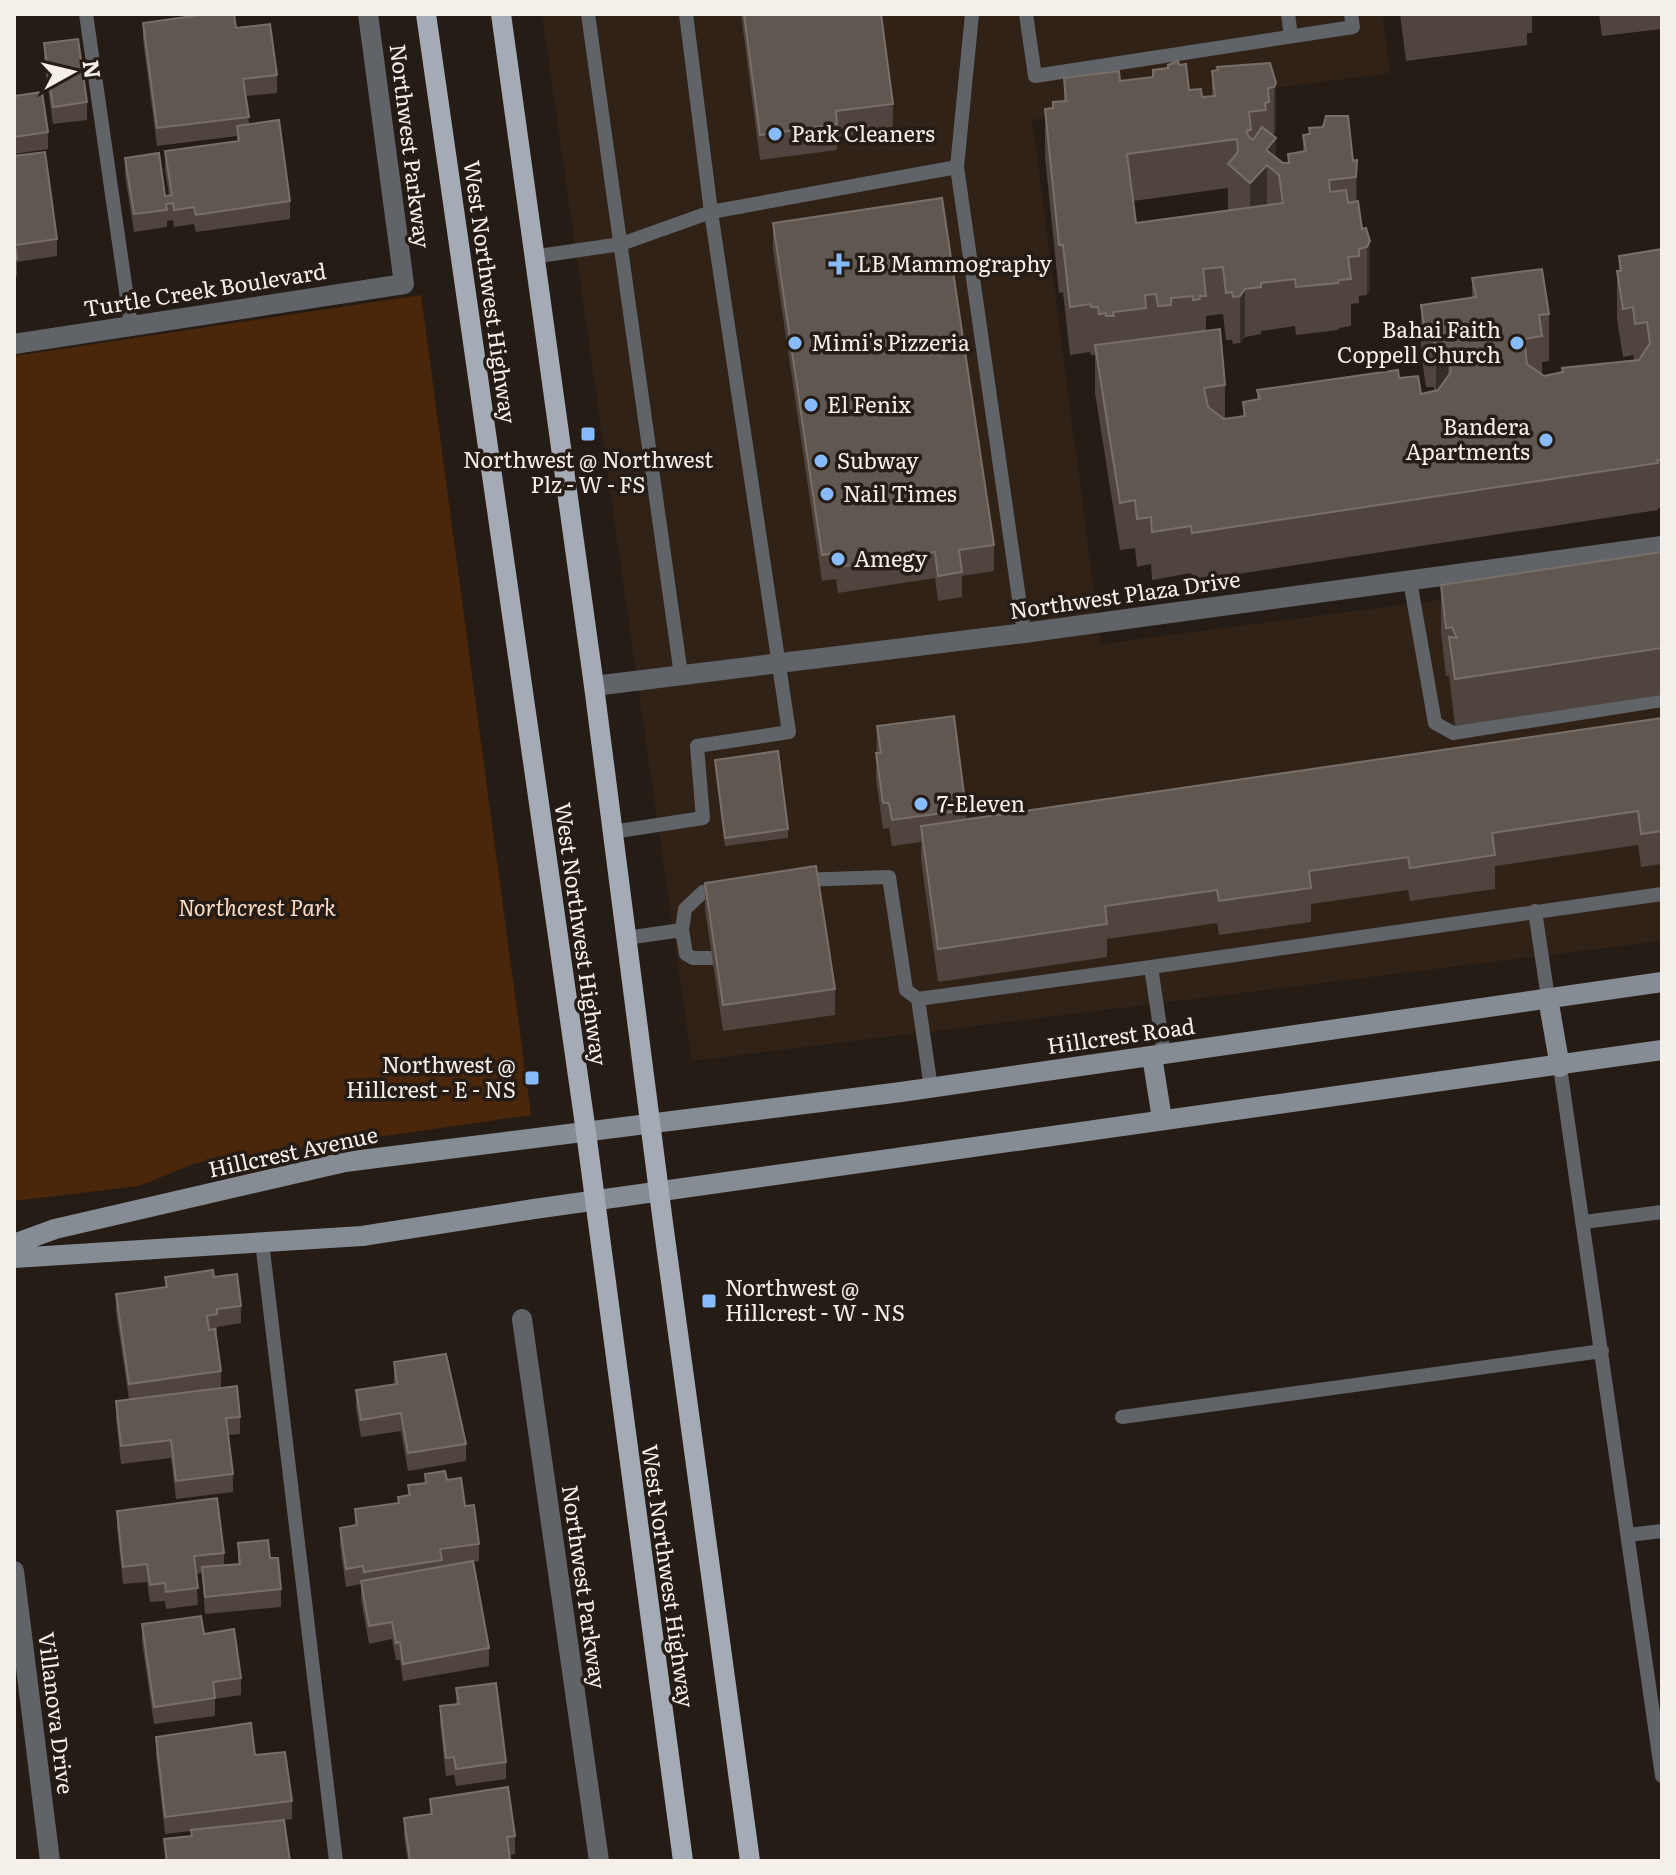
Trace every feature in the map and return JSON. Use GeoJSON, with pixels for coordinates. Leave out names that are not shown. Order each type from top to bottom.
{"type":"FeatureCollection","features":[{"type":"Feature","properties":{"kind":"main road","name":"West Northwest Highway"},"geometry":{"type":"LineString","coordinates":[[426,14],[586,1132],[683,1861]]}},
{"type":"Feature","properties":{"kind":"main road","name":"West Northwest Highway"},"geometry":{"type":"LineString","coordinates":[[501,14],[750,1861]]}},
{"type":"Feature","properties":{"kind":"main road","name":"Hillcrest Road"},"geometry":{"type":"LineString","coordinates":[[586,1132],[931,1088],[1662,982]]}},
{"type":"Feature","properties":{"kind":"main road"},"geometry":{"type":"LineString","coordinates":[[1548,998],[1560,1067]]}},
{"type":"Feature","properties":{"kind":"main road"},"geometry":{"type":"LineString","coordinates":[[14,1258],[362,1236],[594,1200],[1162,1119],[1560,1067],[1662,1050]]}},
{"type":"Feature","properties":{"kind":"main road"},"geometry":{"type":"LineString","coordinates":[[1158,1055],[1162,1119]]}},
{"type":"Feature","properties":{"kind":"main road","name":"Hillcrest Avenue"},"geometry":{"type":"LineString","coordinates":[[14,1244],[55,1229],[345,1162],[586,1132]]}},
{"type":"Feature","properties":{"kind":"street","name":"Northwest Parkway"},"geometry":{"type":"LineString","coordinates":[[368,14],[404,284]]}},
{"type":"Feature","properties":{"kind":"street","name":"Turtle Creek Boulevard"},"geometry":{"type":"LineString","coordinates":[[14,344],[404,284]]}},
{"type":"Feature","properties":{"kind":"street","name":"Northwest Plaza Drive"},"geometry":{"type":"LineString","coordinates":[[594,686],[1024,633],[1662,546]]}},
{"type":"Feature","properties":{"kind":"street","name":"Northwest Parkway"},"geometry":{"type":"LineString","coordinates":[[522,1319],[599,1861]]}},
{"type":"Feature","properties":{"kind":"street","name":"Villanova Drive"},"geometry":{"type":"LineString","coordinates":[[14,1571],[50,1861]]}},
{"type":"Feature","properties":{"kind":"lane"},"geometry":{"type":"LineString","coordinates":[[86,14],[131,326]]}},
{"type":"Feature","properties":{"kind":"lane"},"geometry":{"type":"LineString","coordinates":[[588,14],[681,675]]}},
{"type":"Feature","properties":{"kind":"lane"},"geometry":{"type":"LineString","coordinates":[[612,832],[703,818],[697,746],[789,732],[711,212],[686,14]]}},
{"type":"Feature","properties":{"kind":"lane"},"geometry":{"type":"LineString","coordinates":[[972,14],[957,167],[1024,633]]}},
{"type":"Feature","properties":{"kind":"lane"},"geometry":{"type":"LineString","coordinates":[[1026,14],[1035,76],[1353,27],[1351,14]]}},
{"type":"Feature","properties":{"kind":"lane"},"geometry":{"type":"LineString","coordinates":[[1288,14],[1291,36]]}},
{"type":"Feature","properties":{"kind":"lane"},"geometry":{"type":"LineString","coordinates":[[532,257],[621,244],[711,212],[957,167]]}},
{"type":"Feature","properties":{"kind":"lane"},"geometry":{"type":"LineString","coordinates":[[1410,581],[1435,723],[1453,733],[1662,700]]}},
{"type":"Feature","properties":{"kind":"lane"},"geometry":{"type":"LineString","coordinates":[[791,880],[889,877],[906,990],[918,999],[1662,894]]}},
{"type":"Feature","properties":{"kind":"lane"},"geometry":{"type":"LineString","coordinates":[[712,958],[693,958],[686,954],[682,930],[685,909],[703,892],[732,888]]}},
{"type":"Feature","properties":{"kind":"lane"},"geometry":{"type":"LineString","coordinates":[[1535,911],[1548,998]]}},
{"type":"Feature","properties":{"kind":"lane"},"geometry":{"type":"LineString","coordinates":[[626,938],[682,930]]}},
{"type":"Feature","properties":{"kind":"lane"},"geometry":{"type":"LineString","coordinates":[[1151,967],[1158,1055]]}},
{"type":"Feature","properties":{"kind":"lane"},"geometry":{"type":"LineString","coordinates":[[918,999],[931,1088]]}},
{"type":"Feature","properties":{"kind":"lane"},"geometry":{"type":"LineString","coordinates":[[1560,1067],[1662,1776]]}},
{"type":"Feature","properties":{"kind":"lane"},"geometry":{"type":"LineString","coordinates":[[1584,1222],[1662,1212]]}},
{"type":"Feature","properties":{"kind":"lane"},"geometry":{"type":"LineString","coordinates":[[262,1242],[336,1861]]}},
{"type":"Feature","properties":{"kind":"lane"},"geometry":{"type":"LineString","coordinates":[[1122,1417],[1602,1351]]}},
{"type":"Feature","properties":{"kind":"lane"},"geometry":{"type":"LineString","coordinates":[[1628,1535],[1662,1531]]}},
{"type":"Feature","properties":{"kind":"shaded area"},"geometry":{"type":"Polygon","coordinates":[[[542,14],[1382,14],[1390,73],[1032,120],[1101,644],[1662,571],[1662,941],[692,1061],[542,14]]]}},
{"type":"Feature","properties":{"kind":"green space","name":"Northcrest Park"},"geometry":{"type":"Polygon","coordinates":[[[421,295],[531,1115],[196,1163],[139,1186],[14,1201],[14,356],[421,295]]]}},
{"type":"Feature","properties":{"kind":"building"},"geometry":{"type":"Polygon","coordinates":[[[207,14],[234,14],[236,28],[270,24],[277,75],[243,79],[249,117],[157,128],[143,23],[207,14]]]}},
{"type":"Feature","properties":{"kind":"building"},"geometry":{"type":"Polygon","coordinates":[[[744,14],[881,14],[893,104],[836,111],[837,124],[760,135],[744,14]]]}},
{"type":"Feature","properties":{"kind":"building"},"geometry":{"type":"Polygon","coordinates":[[[78,39],[87,102],[53,107],[44,43],[78,39]]]}},
{"type":"Feature","properties":{"kind":"building"},"geometry":{"type":"Polygon","coordinates":[[[1178,61],[1179,65],[1186,64],[1189,90],[1201,89],[1202,97],[1215,96],[1212,71],[1218,70],[1217,67],[1270,63],[1276,83],[1268,88],[1266,110],[1249,112],[1251,130],[1247,130],[1253,140],[1262,127],[1276,138],[1266,150],[1283,163],[1289,163],[1288,154],[1306,151],[1303,135],[1310,134],[1309,128],[1323,127],[1326,116],[1348,116],[1353,161],[1357,160],[1356,177],[1329,180],[1330,192],[1346,190],[1348,203],[1358,201],[1362,229],[1366,228],[1370,241],[1367,247],[1359,249],[1359,256],[1348,257],[1351,279],[1296,287],[1295,279],[1261,283],[1261,287],[1245,289],[1240,296],[1233,297],[1232,292],[1226,293],[1223,267],[1203,269],[1206,296],[1200,296],[1200,299],[1193,300],[1193,296],[1171,298],[1171,305],[1158,306],[1156,294],[1145,295],[1146,308],[1113,312],[1114,316],[1099,314],[1098,307],[1091,307],[1090,304],[1070,307],[1063,245],[1059,245],[1045,109],[1053,108],[1053,102],[1066,101],[1064,78],[1119,71],[1120,81],[1153,77],[1153,70],[1168,68],[1168,65],[1178,61]],[[1237,139],[1127,154],[1136,223],[1283,203],[1279,175],[1267,165],[1250,183],[1228,164],[1238,152],[1237,139]]]}},
{"type":"Feature","properties":{"kind":"building"},"geometry":{"type":"Polygon","coordinates":[[[42,92],[48,132],[14,137],[14,96],[42,92]]]}},
{"type":"Feature","properties":{"kind":"building"},"geometry":{"type":"Polygon","coordinates":[[[279,120],[290,201],[196,215],[194,207],[174,210],[173,203],[166,204],[167,210],[134,214],[125,158],[159,153],[165,196],[172,195],[165,151],[239,141],[237,126],[279,120]]]}},
{"type":"Feature","properties":{"kind":"building"},"geometry":{"type":"Polygon","coordinates":[[[45,152],[57,239],[15,245],[17,259],[14,259],[14,156],[45,152]]]}},
{"type":"Feature","properties":{"kind":"building"},"geometry":{"type":"Polygon","coordinates":[[[942,198],[994,545],[959,550],[962,572],[938,576],[935,552],[838,567],[836,553],[822,555],[773,223],[942,198]]]}},
{"type":"Feature","properties":{"kind":"building","name":"Bandera Apartments"},"geometry":{"type":"Polygon","coordinates":[[[1662,249],[1662,460],[1657,460],[1658,463],[1192,533],[1191,526],[1152,532],[1151,517],[1137,519],[1135,500],[1120,503],[1095,345],[1220,329],[1225,385],[1204,388],[1208,407],[1224,419],[1245,416],[1243,402],[1260,399],[1257,390],[1398,370],[1399,378],[1418,376],[1421,394],[1438,390],[1451,372],[1448,350],[1436,353],[1434,339],[1426,339],[1421,305],[1476,297],[1472,278],[1542,269],[1549,314],[1539,315],[1542,336],[1524,339],[1527,364],[1544,376],[1563,372],[1562,368],[1639,360],[1650,343],[1647,322],[1635,324],[1633,307],[1623,309],[1617,271],[1621,271],[1619,256],[1662,249]]]}},
{"type":"Feature","properties":{"kind":"building"},"geometry":{"type":"Polygon","coordinates":[[[1662,552],[1662,648],[1455,679],[1449,637],[1457,638],[1452,627],[1446,628],[1441,585],[1662,552]]]}},
{"type":"Feature","properties":{"kind":"building","name":"7-Eleven"},"geometry":{"type":"Polygon","coordinates":[[[954,716],[966,810],[892,820],[889,803],[883,803],[876,753],[881,753],[877,726],[954,716]]]}},
{"type":"Feature","properties":{"kind":"building"},"geometry":{"type":"Polygon","coordinates":[[[1662,718],[1662,831],[1641,834],[1638,811],[1492,833],[1495,855],[1410,868],[1408,857],[1309,871],[1311,888],[1219,901],[1217,890],[1105,906],[1107,924],[938,949],[921,826],[1662,718]]]}},
{"type":"Feature","properties":{"kind":"building"},"geometry":{"type":"Polygon","coordinates":[[[778,751],[788,829],[725,838],[715,760],[778,751]]]}},
{"type":"Feature","properties":{"kind":"building"},"geometry":{"type":"Polygon","coordinates":[[[816,866],[835,989],[723,1005],[705,883],[816,866]]]}},
{"type":"Feature","properties":{"kind":"building"},"geometry":{"type":"Polygon","coordinates":[[[213,1270],[214,1277],[237,1274],[241,1306],[217,1309],[217,1314],[207,1316],[209,1330],[215,1329],[221,1371],[129,1384],[116,1294],[167,1287],[165,1277],[213,1270]]]}},
{"type":"Feature","properties":{"kind":"building"},"geometry":{"type":"Polygon","coordinates":[[[446,1354],[466,1444],[408,1453],[401,1413],[361,1420],[356,1390],[397,1384],[394,1362],[446,1354]]]}},
{"type":"Feature","properties":{"kind":"building"},"geometry":{"type":"Polygon","coordinates":[[[237,1386],[240,1417],[226,1418],[233,1474],[176,1481],[171,1440],[121,1446],[116,1401],[237,1386]]]}},
{"type":"Feature","properties":{"kind":"building"},"geometry":{"type":"Polygon","coordinates":[[[445,1471],[447,1480],[461,1478],[465,1506],[474,1505],[479,1544],[440,1549],[442,1560],[364,1572],[363,1566],[346,1569],[340,1528],[357,1525],[355,1509],[399,1503],[398,1497],[410,1495],[408,1485],[426,1483],[425,1474],[445,1471]]]}},
{"type":"Feature","properties":{"kind":"building"},"geometry":{"type":"Polygon","coordinates":[[[217,1498],[224,1553],[194,1556],[198,1588],[166,1592],[165,1583],[150,1585],[147,1564],[123,1567],[117,1511],[217,1498]]]}},
{"type":"Feature","properties":{"kind":"building"},"geometry":{"type":"Polygon","coordinates":[[[268,1540],[270,1558],[278,1558],[281,1589],[205,1597],[202,1567],[240,1564],[238,1543],[268,1540]]]}},
{"type":"Feature","properties":{"kind":"building"},"geometry":{"type":"Polygon","coordinates":[[[473,1561],[489,1648],[403,1664],[400,1642],[396,1643],[392,1622],[369,1626],[361,1581],[473,1561]]]}},
{"type":"Feature","properties":{"kind":"building"},"geometry":{"type":"Polygon","coordinates":[[[201,1616],[204,1634],[234,1629],[241,1678],[213,1682],[215,1698],[154,1707],[142,1624],[201,1616]]]}},
{"type":"Feature","properties":{"kind":"building"},"geometry":{"type":"Polygon","coordinates":[[[496,1683],[506,1762],[456,1769],[454,1757],[446,1758],[440,1706],[459,1704],[456,1688],[496,1683]]]}},
{"type":"Feature","properties":{"kind":"building"},"geometry":{"type":"Polygon","coordinates":[[[251,1723],[255,1755],[285,1752],[292,1801],[165,1817],[156,1737],[251,1723]]]}},
{"type":"Feature","properties":{"kind":"building"},"geometry":{"type":"Polygon","coordinates":[[[508,1787],[515,1836],[507,1837],[510,1859],[410,1861],[404,1818],[432,1814],[430,1799],[508,1787]]]}},
{"type":"Feature","properties":{"kind":"building"},"geometry":{"type":"Polygon","coordinates":[[[284,1820],[290,1861],[167,1861],[164,1839],[192,1836],[191,1830],[284,1820]]]}},
{"type":"Feature","properties":{"kind":"place","name":"Park Cleaners"},"geometry":{"type":"Point","coordinates":[775,134]}},
{"type":"Feature","properties":{"kind":"place","name":"LB Mammography"},"geometry":{"type":"Point","coordinates":[839,264]}},
{"type":"Feature","properties":{"kind":"place","name":"Mimi's Pizzeria"},"geometry":{"type":"Point","coordinates":[795,343]}},
{"type":"Feature","properties":{"kind":"place","name":"Bahai Faith Coppell Church"},"geometry":{"type":"Point","coordinates":[1517,343]}},
{"type":"Feature","properties":{"kind":"place","name":"El Fenix"},"geometry":{"type":"Point","coordinates":[811,405]}},
{"type":"Feature","properties":{"kind":"place","name":"Northwest @ Northwest Plz - W - FS"},"geometry":{"type":"Point","coordinates":[588,434]}},
{"type":"Feature","properties":{"kind":"place","name":"Bandera Apartments"},"geometry":{"type":"Point","coordinates":[1546,440]}},
{"type":"Feature","properties":{"kind":"place","name":"Subway"},"geometry":{"type":"Point","coordinates":[821,461]}},
{"type":"Feature","properties":{"kind":"place","name":"Nail Times"},"geometry":{"type":"Point","coordinates":[827,494]}},
{"type":"Feature","properties":{"kind":"place","name":"Amegy"},"geometry":{"type":"Point","coordinates":[838,559]}},
{"type":"Feature","properties":{"kind":"place","name":"7-Eleven"},"geometry":{"type":"Point","coordinates":[921,804]}},
{"type":"Feature","properties":{"kind":"place","name":"Northwest @ Hillcrest - E - NS"},"geometry":{"type":"Point","coordinates":[532,1078]}},
{"type":"Feature","properties":{"kind":"place","name":"Northwest @ Hillcrest - W - NS"},"geometry":{"type":"Point","coordinates":[709,1301]}}]}
